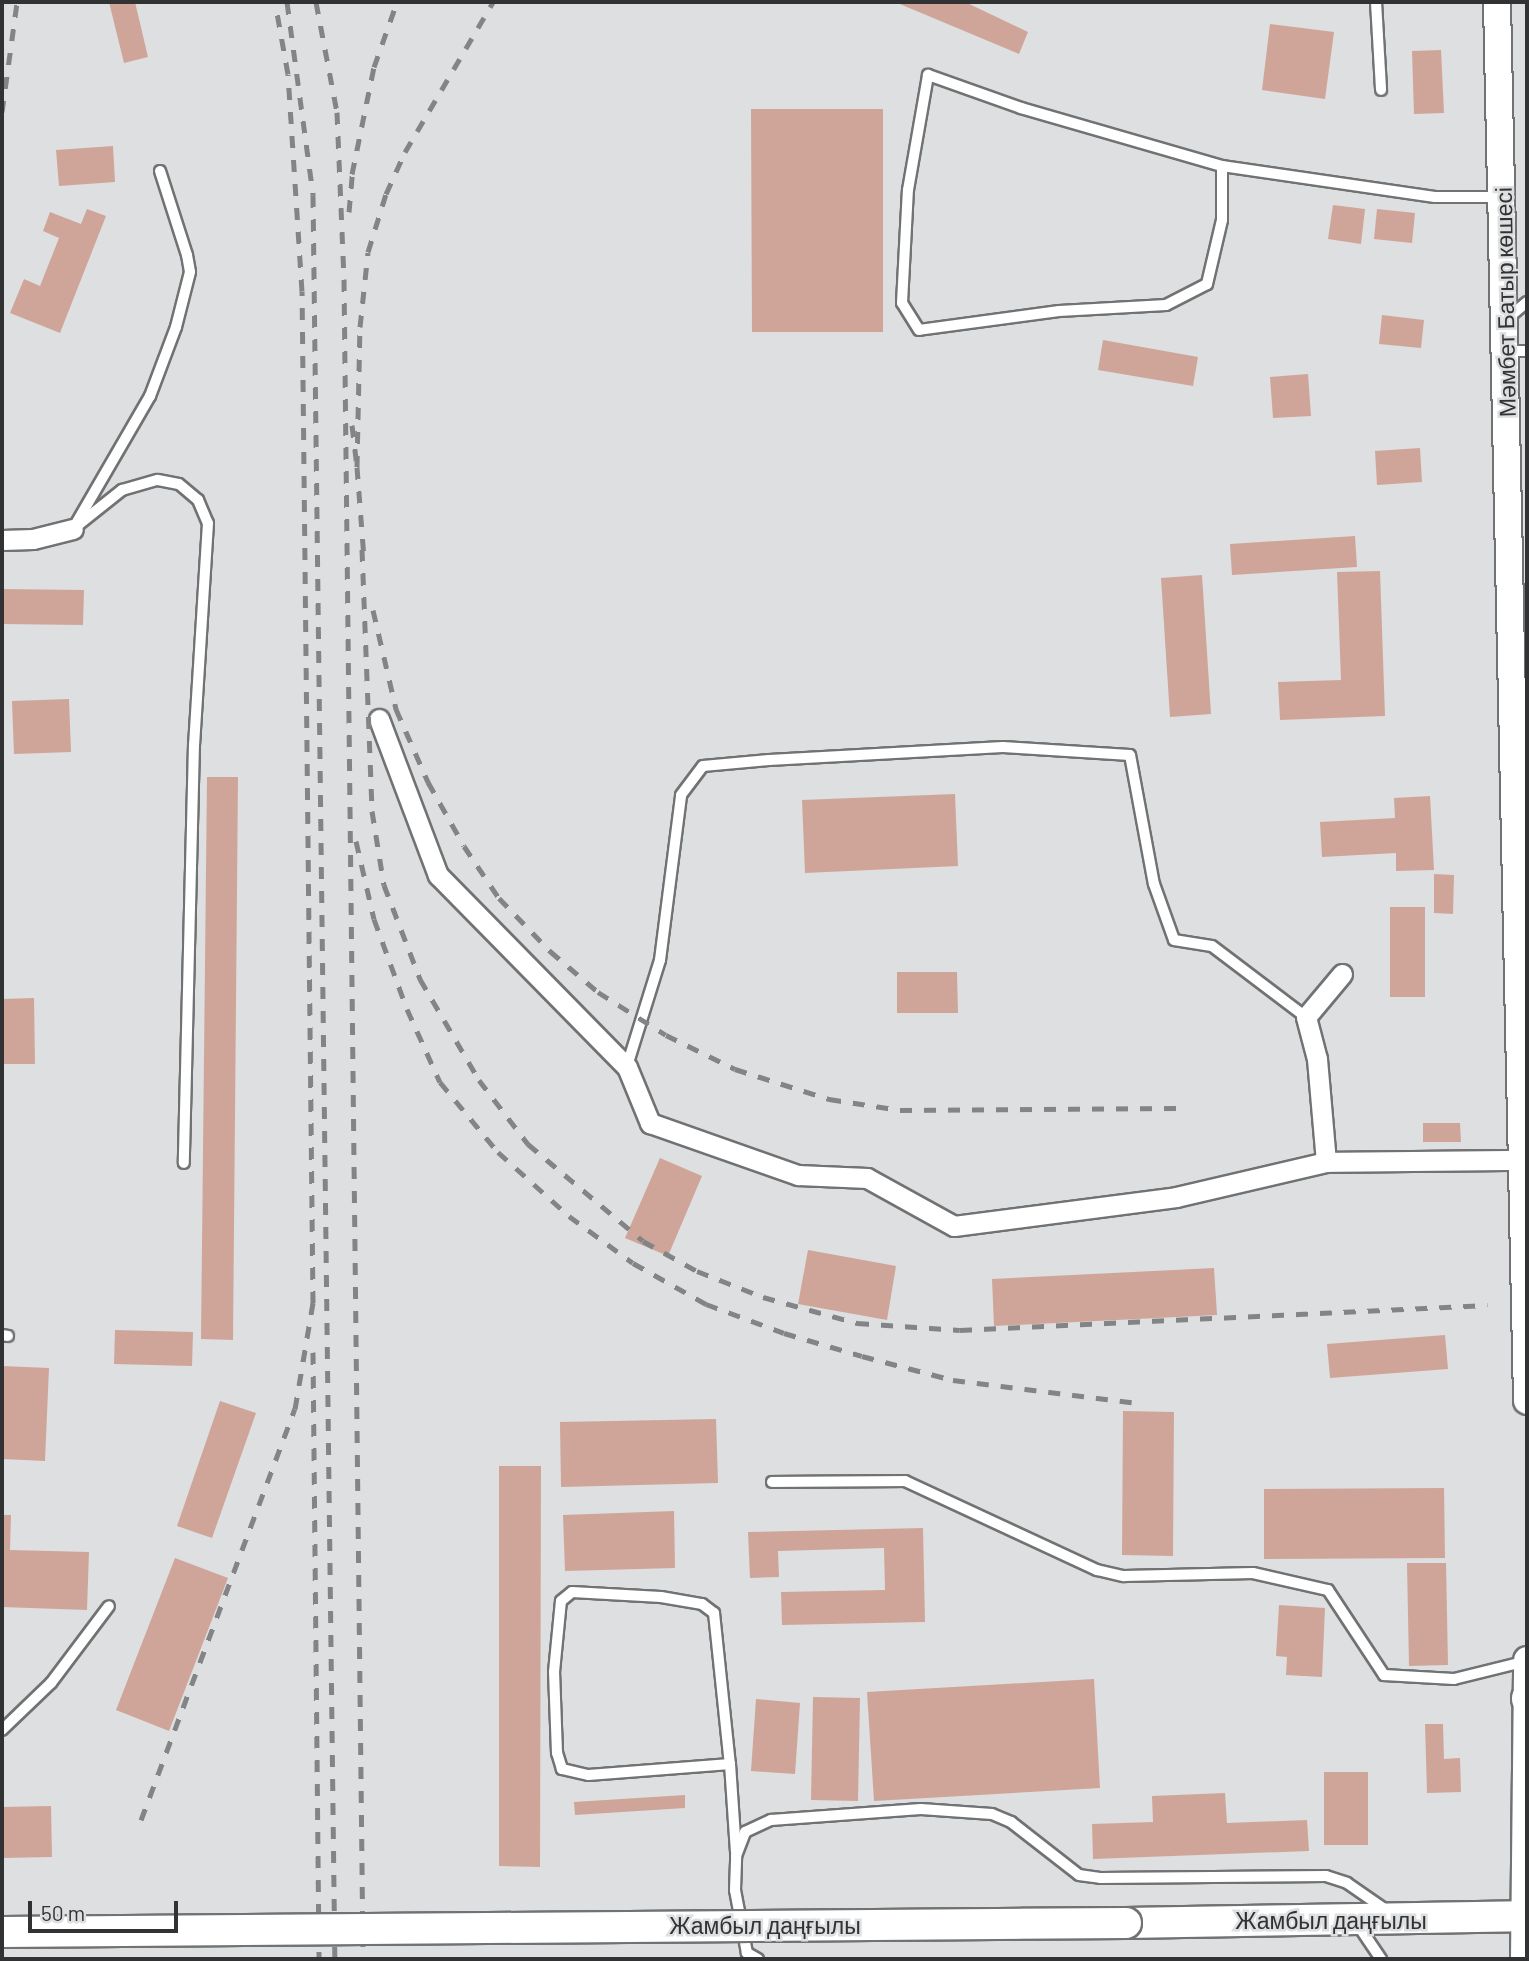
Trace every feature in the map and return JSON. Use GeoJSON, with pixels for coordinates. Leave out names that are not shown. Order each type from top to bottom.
{"type":"FeatureCollection","features":[{"type":"Feature","properties":{"kind":"main road","name":"Мәмбет Батыр көшесі"},"geometry":{"type":"LineString","coordinates":[[1497,2],[1505,321],[1516,351],[1515,534],[1520,716],[1524,1073],[1522,1160],[1527,1401]]}},
{"type":"Feature","properties":{"kind":"main road"},"geometry":{"type":"LineString","coordinates":[[1524,1959],[1527,1660]]}},
{"type":"Feature","properties":{"kind":"main road","name":"Жамбыл даңғылы"},"geometry":{"type":"LineString","coordinates":[[2,1932],[1126,1923],[1526,1916]]}},
{"type":"Feature","properties":{"kind":"street"},"geometry":{"type":"LineString","coordinates":[[2,540],[33,539],[73,529]]}},
{"type":"Feature","properties":{"kind":"street"},"geometry":{"type":"LineString","coordinates":[[379,719],[438,875],[627,1066],[650,1123],[798,1175],[867,1178],[954,1226],[1176,1197],[1326,1162],[1522,1160]]}},
{"type":"Feature","properties":{"kind":"street"},"geometry":{"type":"LineString","coordinates":[[1326,1162],[1317,1059],[1306,1017],[1342,974]]}},
{"type":"Feature","properties":{"kind":"lane"},"geometry":{"type":"LineString","coordinates":[[1376,2],[1381,90]]}},
{"type":"Feature","properties":{"kind":"lane"},"geometry":{"type":"LineString","coordinates":[[1222,166],[1222,220],[1207,284],[1166,305],[1059,311],[919,330],[902,303],[908,190],[928,75],[1021,108],[1222,166],[1434,197],[1502,197]]}},
{"type":"Feature","properties":{"kind":"lane"},"geometry":{"type":"LineString","coordinates":[[73,529],[150,396],[176,327],[190,272],[160,171]]}},
{"type":"Feature","properties":{"kind":"lane"},"geometry":{"type":"LineString","coordinates":[[1505,321],[1527,302]]}},
{"type":"Feature","properties":{"kind":"lane"},"geometry":{"type":"LineString","coordinates":[[73,529],[122,490],[158,480],[180,484],[198,500],[208,523],[194,744],[184,1163]]}},
{"type":"Feature","properties":{"kind":"lane"},"geometry":{"type":"LineString","coordinates":[[627,1066],[660,960],[681,795],[703,766],[768,760],[1003,747],[1130,755],[1154,884],[1174,940],[1212,946],[1306,1017]]}},
{"type":"Feature","properties":{"kind":"lane"},"geometry":{"type":"LineString","coordinates":[[772,1482],[905,1481],[1097,1570],[1124,1576],[1253,1573],[1328,1590],[1384,1675],[1454,1679],[1527,1660]]}},
{"type":"Feature","properties":{"kind":"lane"},"geometry":{"type":"LineString","coordinates":[[730,1765],[588,1774],[562,1769],[557,1753],[554,1672],[561,1601],[572,1592],[661,1597],[702,1604],[714,1613],[730,1765],[736,1856],[735,1890],[747,1953],[758,1959]]}},
{"type":"Feature","properties":{"kind":"lane"},"geometry":{"type":"LineString","coordinates":[[2,1730],[51,1683],[109,1606]]}},
{"type":"Feature","properties":{"kind":"lane"},"geometry":{"type":"LineString","coordinates":[[736,1856],[745,1832],[771,1819],[921,1809],[961,1811],[992,1814],[1011,1822],[1079,1875],[1100,1878],[1300,1874],[1326,1876],[1347,1883],[1401,1920]]}},
{"type":"Feature","properties":{"kind":"lane"},"geometry":{"type":"LineString","coordinates":[[1353,1919],[1381,1959]]}},
{"type":"Feature","properties":{"kind":"building"},"geometry":{"type":"Polygon","coordinates":[[[109,2],[135,2],[148,57],[124,63],[109,2]]]}},
{"type":"Feature","properties":{"kind":"building"},"geometry":{"type":"Polygon","coordinates":[[[895,2],[965,2],[1028,32],[1019,54],[895,2]]]}},
{"type":"Feature","properties":{"kind":"building"},"geometry":{"type":"Polygon","coordinates":[[[1270,24],[1334,32],[1325,99],[1262,90],[1270,24]]]}},
{"type":"Feature","properties":{"kind":"building"},"geometry":{"type":"Polygon","coordinates":[[[1441,50],[1444,113],[1414,114],[1412,51],[1441,50]]]}},
{"type":"Feature","properties":{"kind":"building"},"geometry":{"type":"Polygon","coordinates":[[[751,109],[883,109],[883,332],[752,332],[751,109]]]}},
{"type":"Feature","properties":{"kind":"building"},"geometry":{"type":"Polygon","coordinates":[[[113,146],[115,182],[59,186],[56,150],[113,146]]]}},
{"type":"Feature","properties":{"kind":"building"},"geometry":{"type":"Polygon","coordinates":[[[1333,205],[1365,209],[1361,244],[1328,239],[1333,205]]]}},
{"type":"Feature","properties":{"kind":"building"},"geometry":{"type":"Polygon","coordinates":[[[87,209],[106,216],[60,333],[10,313],[24,279],[40,286],[59,238],[43,231],[50,212],[81,224],[87,209]]]}},
{"type":"Feature","properties":{"kind":"building"},"geometry":{"type":"Polygon","coordinates":[[[1377,209],[1415,213],[1412,243],[1374,239],[1377,209]]]}},
{"type":"Feature","properties":{"kind":"building"},"geometry":{"type":"Polygon","coordinates":[[[1382,315],[1424,320],[1421,348],[1379,344],[1382,315]]]}},
{"type":"Feature","properties":{"kind":"building"},"geometry":{"type":"Polygon","coordinates":[[[1103,340],[1198,357],[1193,386],[1098,370],[1103,340]]]}},
{"type":"Feature","properties":{"kind":"building"},"geometry":{"type":"Polygon","coordinates":[[[1308,374],[1311,416],[1273,418],[1270,377],[1308,374]]]}},
{"type":"Feature","properties":{"kind":"building"},"geometry":{"type":"Polygon","coordinates":[[[1420,448],[1422,482],[1377,485],[1375,451],[1420,448]]]}},
{"type":"Feature","properties":{"kind":"building"},"geometry":{"type":"Polygon","coordinates":[[[1355,536],[1357,567],[1232,575],[1230,544],[1355,536]]]}},
{"type":"Feature","properties":{"kind":"building"},"geometry":{"type":"Polygon","coordinates":[[[1380,571],[1385,716],[1280,720],[1278,682],[1341,680],[1337,572],[1380,571]]]}},
{"type":"Feature","properties":{"kind":"building"},"geometry":{"type":"Polygon","coordinates":[[[1202,575],[1211,714],[1170,717],[1161,578],[1202,575]]]}},
{"type":"Feature","properties":{"kind":"building"},"geometry":{"type":"Polygon","coordinates":[[[2,589],[84,590],[83,625],[2,624],[2,589]]]}},
{"type":"Feature","properties":{"kind":"building"},"geometry":{"type":"Polygon","coordinates":[[[69,699],[71,752],[14,754],[12,701],[69,699]]]}},
{"type":"Feature","properties":{"kind":"building"},"geometry":{"type":"Polygon","coordinates":[[[207,777],[238,777],[233,1340],[201,1339],[207,777]]]}},
{"type":"Feature","properties":{"kind":"building"},"geometry":{"type":"Polygon","coordinates":[[[955,794],[958,866],[805,873],[802,800],[955,794]]]}},
{"type":"Feature","properties":{"kind":"building"},"geometry":{"type":"Polygon","coordinates":[[[1430,796],[1434,870],[1396,871],[1396,853],[1322,857],[1320,822],[1395,818],[1394,798],[1430,796]]]}},
{"type":"Feature","properties":{"kind":"building"},"geometry":{"type":"Polygon","coordinates":[[[1434,874],[1454,875],[1453,914],[1434,913],[1434,874]]]}},
{"type":"Feature","properties":{"kind":"building"},"geometry":{"type":"Polygon","coordinates":[[[1390,907],[1425,907],[1425,997],[1390,997],[1390,907]]]}},
{"type":"Feature","properties":{"kind":"building"},"geometry":{"type":"Polygon","coordinates":[[[897,972],[957,972],[958,1013],[897,1013],[897,972]]]}},
{"type":"Feature","properties":{"kind":"building"},"geometry":{"type":"Polygon","coordinates":[[[34,998],[35,1064],[2,1064],[2,999],[34,998]]]}},
{"type":"Feature","properties":{"kind":"building"},"geometry":{"type":"Polygon","coordinates":[[[1423,1123],[1460,1123],[1461,1142],[1423,1142],[1423,1123]]]}},
{"type":"Feature","properties":{"kind":"building"},"geometry":{"type":"Polygon","coordinates":[[[660,1158],[702,1176],[668,1256],[625,1238],[660,1158]]]}},
{"type":"Feature","properties":{"kind":"building"},"geometry":{"type":"Polygon","coordinates":[[[808,1250],[896,1266],[887,1320],[798,1304],[808,1250]]]}},
{"type":"Feature","properties":{"kind":"building"},"geometry":{"type":"Polygon","coordinates":[[[1214,1268],[1217,1315],[994,1326],[992,1279],[1214,1268]]]}},
{"type":"Feature","properties":{"kind":"building"},"geometry":{"type":"Polygon","coordinates":[[[115,1330],[193,1332],[192,1366],[114,1364],[115,1330]]]}},
{"type":"Feature","properties":{"kind":"building"},"geometry":{"type":"Polygon","coordinates":[[[1445,1335],[1448,1369],[1330,1378],[1327,1344],[1445,1335]]]}},
{"type":"Feature","properties":{"kind":"building"},"geometry":{"type":"Polygon","coordinates":[[[2,1366],[49,1368],[45,1461],[2,1459],[2,1366]]]}},
{"type":"Feature","properties":{"kind":"building"},"geometry":{"type":"Polygon","coordinates":[[[220,1401],[256,1413],[212,1538],[177,1526],[220,1401]]]}},
{"type":"Feature","properties":{"kind":"building"},"geometry":{"type":"Polygon","coordinates":[[[1123,1411],[1174,1412],[1173,1556],[1122,1555],[1123,1411]]]}},
{"type":"Feature","properties":{"kind":"building"},"geometry":{"type":"Polygon","coordinates":[[[716,1419],[718,1483],[561,1487],[560,1422],[716,1419]]]}},
{"type":"Feature","properties":{"kind":"building"},"geometry":{"type":"Polygon","coordinates":[[[499,1466],[541,1466],[540,1867],[499,1866],[499,1466]]]}},
{"type":"Feature","properties":{"kind":"building"},"geometry":{"type":"Polygon","coordinates":[[[1444,1488],[1445,1558],[1264,1559],[1264,1489],[1444,1488]]]}},
{"type":"Feature","properties":{"kind":"building"},"geometry":{"type":"Polygon","coordinates":[[[674,1511],[675,1568],[565,1571],[563,1515],[674,1511]]]}},
{"type":"Feature","properties":{"kind":"building"},"geometry":{"type":"Polygon","coordinates":[[[2,1515],[11,1515],[10,1550],[89,1552],[87,1610],[2,1607],[2,1515]]]}},
{"type":"Feature","properties":{"kind":"building"},"geometry":{"type":"Polygon","coordinates":[[[923,1528],[925,1622],[782,1625],[781,1592],[885,1590],[884,1548],[778,1551],[779,1577],[750,1578],[748,1532],[923,1528]]]}},
{"type":"Feature","properties":{"kind":"building"},"geometry":{"type":"Polygon","coordinates":[[[175,1558],[228,1578],[169,1731],[116,1710],[175,1558]]]}},
{"type":"Feature","properties":{"kind":"building"},"geometry":{"type":"Polygon","coordinates":[[[1407,1563],[1446,1563],[1448,1665],[1409,1666],[1407,1563]]]}},
{"type":"Feature","properties":{"kind":"building"},"geometry":{"type":"Polygon","coordinates":[[[1279,1605],[1325,1608],[1322,1677],[1286,1675],[1287,1657],[1276,1656],[1279,1605]]]}},
{"type":"Feature","properties":{"kind":"building"},"geometry":{"type":"Polygon","coordinates":[[[1094,1679],[1100,1788],[874,1801],[867,1692],[1094,1679]]]}},
{"type":"Feature","properties":{"kind":"building"},"geometry":{"type":"Polygon","coordinates":[[[813,1697],[860,1698],[858,1801],[811,1800],[813,1697]]]}},
{"type":"Feature","properties":{"kind":"building"},"geometry":{"type":"Polygon","coordinates":[[[756,1699],[800,1703],[795,1774],[751,1771],[756,1699]]]}},
{"type":"Feature","properties":{"kind":"building"},"geometry":{"type":"Polygon","coordinates":[[[1425,1724],[1443,1724],[1444,1759],[1460,1758],[1461,1792],[1427,1793],[1425,1724]]]}},
{"type":"Feature","properties":{"kind":"building"},"geometry":{"type":"Polygon","coordinates":[[[1324,1772],[1368,1772],[1368,1845],[1324,1845],[1324,1772]]]}},
{"type":"Feature","properties":{"kind":"building"},"geometry":{"type":"Polygon","coordinates":[[[1225,1793],[1227,1823],[1307,1820],[1309,1851],[1093,1859],[1092,1824],[1153,1822],[1152,1796],[1225,1793]]]}},
{"type":"Feature","properties":{"kind":"building"},"geometry":{"type":"Polygon","coordinates":[[[685,1795],[685,1808],[575,1815],[574,1802],[685,1795]]]}},
{"type":"Feature","properties":{"kind":"building"},"geometry":{"type":"Polygon","coordinates":[[[51,1806],[52,1857],[2,1858],[2,1807],[51,1806]]]}},
{"type":"Feature","properties":{"kind":"railway"},"geometry":{"type":"LineString","coordinates":[[2,112],[17,2]]}},
{"type":"Feature","properties":{"kind":"railway"},"geometry":{"type":"LineString","coordinates":[[141,1820],[295,1409],[313,1303],[302,291],[288,74],[275,2]]}},
{"type":"Feature","properties":{"kind":"railway"},"geometry":{"type":"LineString","coordinates":[[287,2],[313,195],[335,1959]]}},
{"type":"Feature","properties":{"kind":"railway"},"geometry":{"type":"LineString","coordinates":[[316,2],[337,112],[344,279],[363,1959]]}},
{"type":"Feature","properties":{"kind":"railway"},"geometry":{"type":"LineString","coordinates":[[349,212],[352,174],[374,67],[397,2]]}},
{"type":"Feature","properties":{"kind":"railway"},"geometry":{"type":"LineString","coordinates":[[352,425],[357,467],[360,327],[368,252],[386,194],[405,152],[493,2]]}},
{"type":"Feature","properties":{"kind":"railway"},"geometry":{"type":"LineString","coordinates":[[357,467],[364,558]]}},
{"type":"Feature","properties":{"kind":"railway"},"geometry":{"type":"LineString","coordinates":[[362,549],[372,811],[384,885],[420,979],[479,1080],[528,1144],[643,1241],[697,1271],[763,1297],[857,1323],[960,1330],[1487,1305]]}},
{"type":"Feature","properties":{"kind":"railway"},"geometry":{"type":"LineString","coordinates":[[373,610],[396,709],[428,782],[464,846],[499,898],[550,951],[598,992],[666,1035],[735,1069],[829,1099],[900,1110],[1177,1108]]}},
{"type":"Feature","properties":{"kind":"railway"},"geometry":{"type":"LineString","coordinates":[[356,841],[374,919],[407,1009],[440,1082],[498,1152],[569,1216],[633,1263],[706,1304],[784,1333],[862,1356],[953,1380],[1138,1403]]}},
{"type":"Feature","properties":{"kind":"railway"},"geometry":{"type":"LineString","coordinates":[[313,1352],[319,1959]]}}]}
